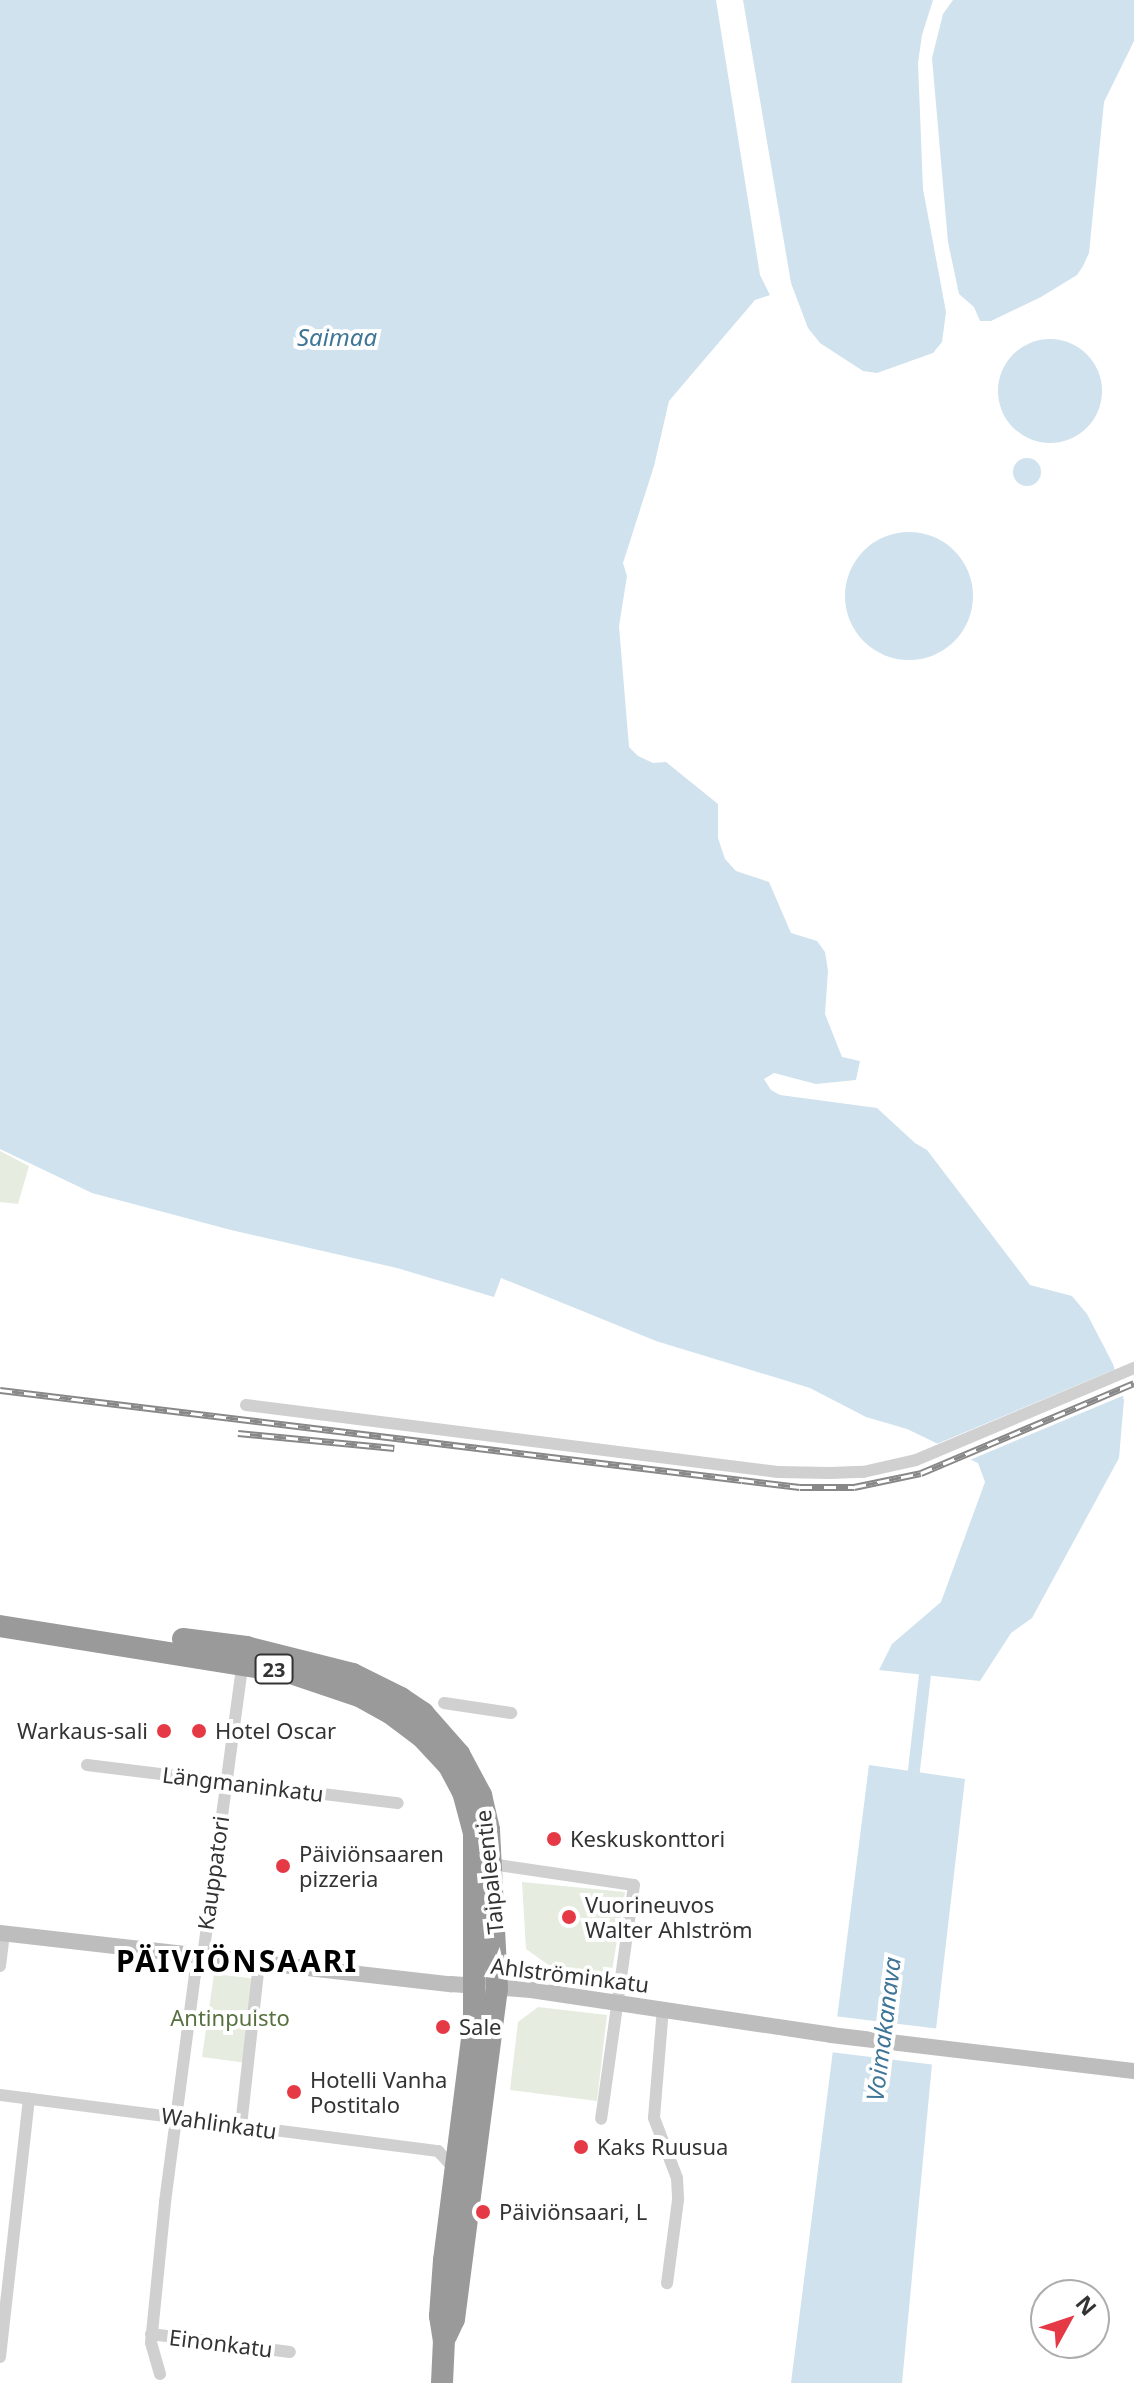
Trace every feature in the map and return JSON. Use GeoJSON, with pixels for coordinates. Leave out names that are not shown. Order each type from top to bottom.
{"type":"FeatureCollection","features":[{"type":"Feature","properties":{"kind":"highway","name":"Taipaleentie"},"geometry":{"type":"LineString","coordinates":[[0,1614],[353,1674],[423,1713],[459,1754],[481,1795],[489,1830],[497,1988],[454,2319],[444,2340]]}},
{"type":"Feature","properties":{"kind":"highway","name":"Taipaleentie"},"geometry":{"type":"LineString","coordinates":[[0,1626],[244,1656],[359,1696],[407,1725],[449,1766],[463,1792],[474,1833],[474,2023],[454,2168],[440,2316],[444,2340],[442,2383]]}},
{"type":"Feature","properties":{"kind":"street"},"geometry":{"type":"LineString","coordinates":[[246,1405],[778,1472],[863,1472],[916,1460],[1128,1371]]}},
{"type":"Feature","properties":{"kind":"street","name":"Kauppatori"},"geometry":{"type":"LineString","coordinates":[[203,1956],[244,1656]]}},
{"type":"Feature","properties":{"kind":"street"},"geometry":{"type":"LineString","coordinates":[[444,1703],[511,1713]]}},
{"type":"Feature","properties":{"kind":"street","name":"Längmaninkatu"},"geometry":{"type":"LineString","coordinates":[[87,1765],[398,1803]]}},
{"type":"Feature","properties":{"kind":"street"},"geometry":{"type":"LineString","coordinates":[[498,1865],[634,1885],[601,2119]]}},
{"type":"Feature","properties":{"kind":"street"},"geometry":{"type":"LineString","coordinates":[[0,1966],[2,1933]]}},
{"type":"Feature","properties":{"kind":"street","name":"Ahlströminkatu"},"geometry":{"type":"LineString","coordinates":[[2,1933],[663,2008],[831,2035],[1134,2071]]}},
{"type":"Feature","properties":{"kind":"street"},"geometry":{"type":"LineString","coordinates":[[160,2374],[152,2353],[151,2334],[195,1975],[203,1956]]}},
{"type":"Feature","properties":{"kind":"street"},"geometry":{"type":"LineString","coordinates":[[241,2126],[259,1964]]}},
{"type":"Feature","properties":{"kind":"street"},"geometry":{"type":"LineString","coordinates":[[663,2008],[654,2118],[677,2178],[678,2200],[667,2283]]}},
{"type":"Feature","properties":{"kind":"street","name":"Wahlinkatu"},"geometry":{"type":"LineString","coordinates":[[0,2095],[438,2151]]}},
{"type":"Feature","properties":{"kind":"street"},"geometry":{"type":"LineString","coordinates":[[0,2357],[29,2099]]}},
{"type":"Feature","properties":{"kind":"street"},"geometry":{"type":"LineString","coordinates":[[454,2168],[438,2151],[459,2132]]}},
{"type":"Feature","properties":{"kind":"street","name":"Einonkatu"},"geometry":{"type":"LineString","coordinates":[[151,2334],[290,2352]]}},
{"type":"Feature","properties":{"kind":"green space"},"geometry":{"type":"Polygon","coordinates":[[[0,1151],[29,1166],[18,1204],[0,1202],[0,1151]]]}},
{"type":"Feature","properties":{"kind":"green space"},"geometry":{"type":"Polygon","coordinates":[[[522,1882],[625,1892],[611,1977],[550,1966],[526,1949],[522,1882]]]}},
{"type":"Feature","properties":{"kind":"green space","name":"Antinpuisto"},"geometry":{"type":"Polygon","coordinates":[[[214,1974],[258,1979],[247,2063],[202,2057],[214,1974]]]}},
{"type":"Feature","properties":{"kind":"green space"},"geometry":{"type":"Polygon","coordinates":[[[538,2007],[607,2015],[597,2101],[510,2090],[518,2022],[538,2007]]]}},
{"type":"Feature","properties":{"kind":"water","name":"Saimaa"},"geometry":{"type":"Polygon","coordinates":[[[0,0],[716,0],[760,275],[770,295],[755,300],[669,401],[654,466],[623,563],[627,576],[619,626],[629,747],[638,756],[653,763],[666,762],[718,804],[718,838],[725,859],[736,871],[769,882],[791,933],[817,941],[825,952],[828,971],[825,1014],[842,1057],[860,1061],[856,1080],[816,1084],[774,1073],[764,1079],[771,1090],[780,1095],[877,1108],[927,1150],[1030,1285],[1072,1296],[1087,1314],[1113,1364],[1124,1400],[1119,1458],[1032,1618],[1011,1633],[980,1681],[879,1670],[892,1644],[941,1602],[985,1482],[978,1463],[907,1429],[866,1417],[810,1388],[656,1341],[501,1278],[494,1297],[397,1268],[231,1230],[92,1193],[0,1149],[0,0]]]}},
{"type":"Feature","properties":{"kind":"water"},"geometry":{"type":"Polygon","coordinates":[[[743,0],[933,0],[922,35],[918,63],[923,189],[946,312],[942,342],[933,353],[877,373],[863,371],[820,343],[808,328],[791,283],[743,0]]]}},
{"type":"Feature","properties":{"kind":"water"},"geometry":{"type":"Polygon","coordinates":[[[953,0],[1134,0],[1134,41],[1104,102],[1089,253],[1077,275],[1041,297],[991,321],[980,321],[974,307],[959,294],[948,242],[932,58],[943,14],[953,0]]]}},
{"type":"Feature","properties":{"kind":"water"},"geometry":{"type":"Polygon","coordinates":[[[1050,339],[1070,343],[1087,354],[1098,371],[1102,391],[1098,411],[1087,428],[1070,439],[1050,443],[1030,439],[1013,428],[1002,411],[998,391],[1002,371],[1013,354],[1030,343],[1050,339]]]}},
{"type":"Feature","properties":{"kind":"water"},"geometry":{"type":"Polygon","coordinates":[[[1027,458],[1037,462],[1041,472],[1037,482],[1027,486],[1017,482],[1013,472],[1017,462],[1027,458]]]}},
{"type":"Feature","properties":{"kind":"water"},"geometry":{"type":"Polygon","coordinates":[[[909,532],[933,537],[954,551],[968,572],[973,596],[968,620],[954,641],[933,655],[909,660],[885,655],[864,641],[850,620],[845,596],[850,572],[864,551],[885,537],[909,532]]]}},
{"type":"Feature","properties":{"kind":"water"},"geometry":{"type":"Polygon","coordinates":[[[869,1765],[965,1779],[932,2064],[902,2383],[791,2383],[869,1765]]]}},
{"type":"Feature","properties":{"kind":"pier"},"geometry":{"type":"Polygon","coordinates":[[[1118,1368],[1127,1394],[965,1462],[932,1446],[1118,1368]]]}},
{"type":"Feature","properties":{"kind":"pier"},"geometry":{"type":"Polygon","coordinates":[[[834,2016],[940,2029],[936,2065],[830,2052],[834,2016]]]}},
{"type":"Feature","properties":{"kind":"waterway","name":"Voimakanava"},"geometry":{"type":"LineString","coordinates":[[912,1787],[925,1675]]}},
{"type":"Feature","properties":{"kind":"railway"},"geometry":{"type":"LineString","coordinates":[[0,1390],[800,1487],[854,1487],[921,1473],[1134,1383]]}},
{"type":"Feature","properties":{"kind":"railway"},"geometry":{"type":"LineString","coordinates":[[238,1433],[394,1448]]}},
{"type":"Feature","properties":{"kind":"place","name":"Warkaus-sali"},"geometry":{"type":"Point","coordinates":[164,1731]}},
{"type":"Feature","properties":{"kind":"place","name":"Hotel Oscar"},"geometry":{"type":"Point","coordinates":[199,1731]}},
{"type":"Feature","properties":{"kind":"place","name":"Keskuskonttori"},"geometry":{"type":"Point","coordinates":[554,1839]}},
{"type":"Feature","properties":{"kind":"place","name":"Päiviönsaaren pizzeria"},"geometry":{"type":"Point","coordinates":[283,1866]}},
{"type":"Feature","properties":{"kind":"place","name":"Vuorineuvos Walter Ahlström"},"geometry":{"type":"Point","coordinates":[569,1917]}},
{"type":"Feature","properties":{"kind":"place","name":"Sale"},"geometry":{"type":"Point","coordinates":[443,2027]}},
{"type":"Feature","properties":{"kind":"place","name":"Hotelli Vanha Postitalo"},"geometry":{"type":"Point","coordinates":[294,2092]}},
{"type":"Feature","properties":{"kind":"place","name":"Kaks Ruusua"},"geometry":{"type":"Point","coordinates":[581,2147]}},
{"type":"Feature","properties":{"kind":"place","name":"Päiviönsaari, L"},"geometry":{"type":"Point","coordinates":[483,2212]}},
{"type":"Feature","properties":{"kind":"district","name":"PÄIVIÖNSAARI"},"geometry":{"type":"Point","coordinates":[237,1961]}}]}
